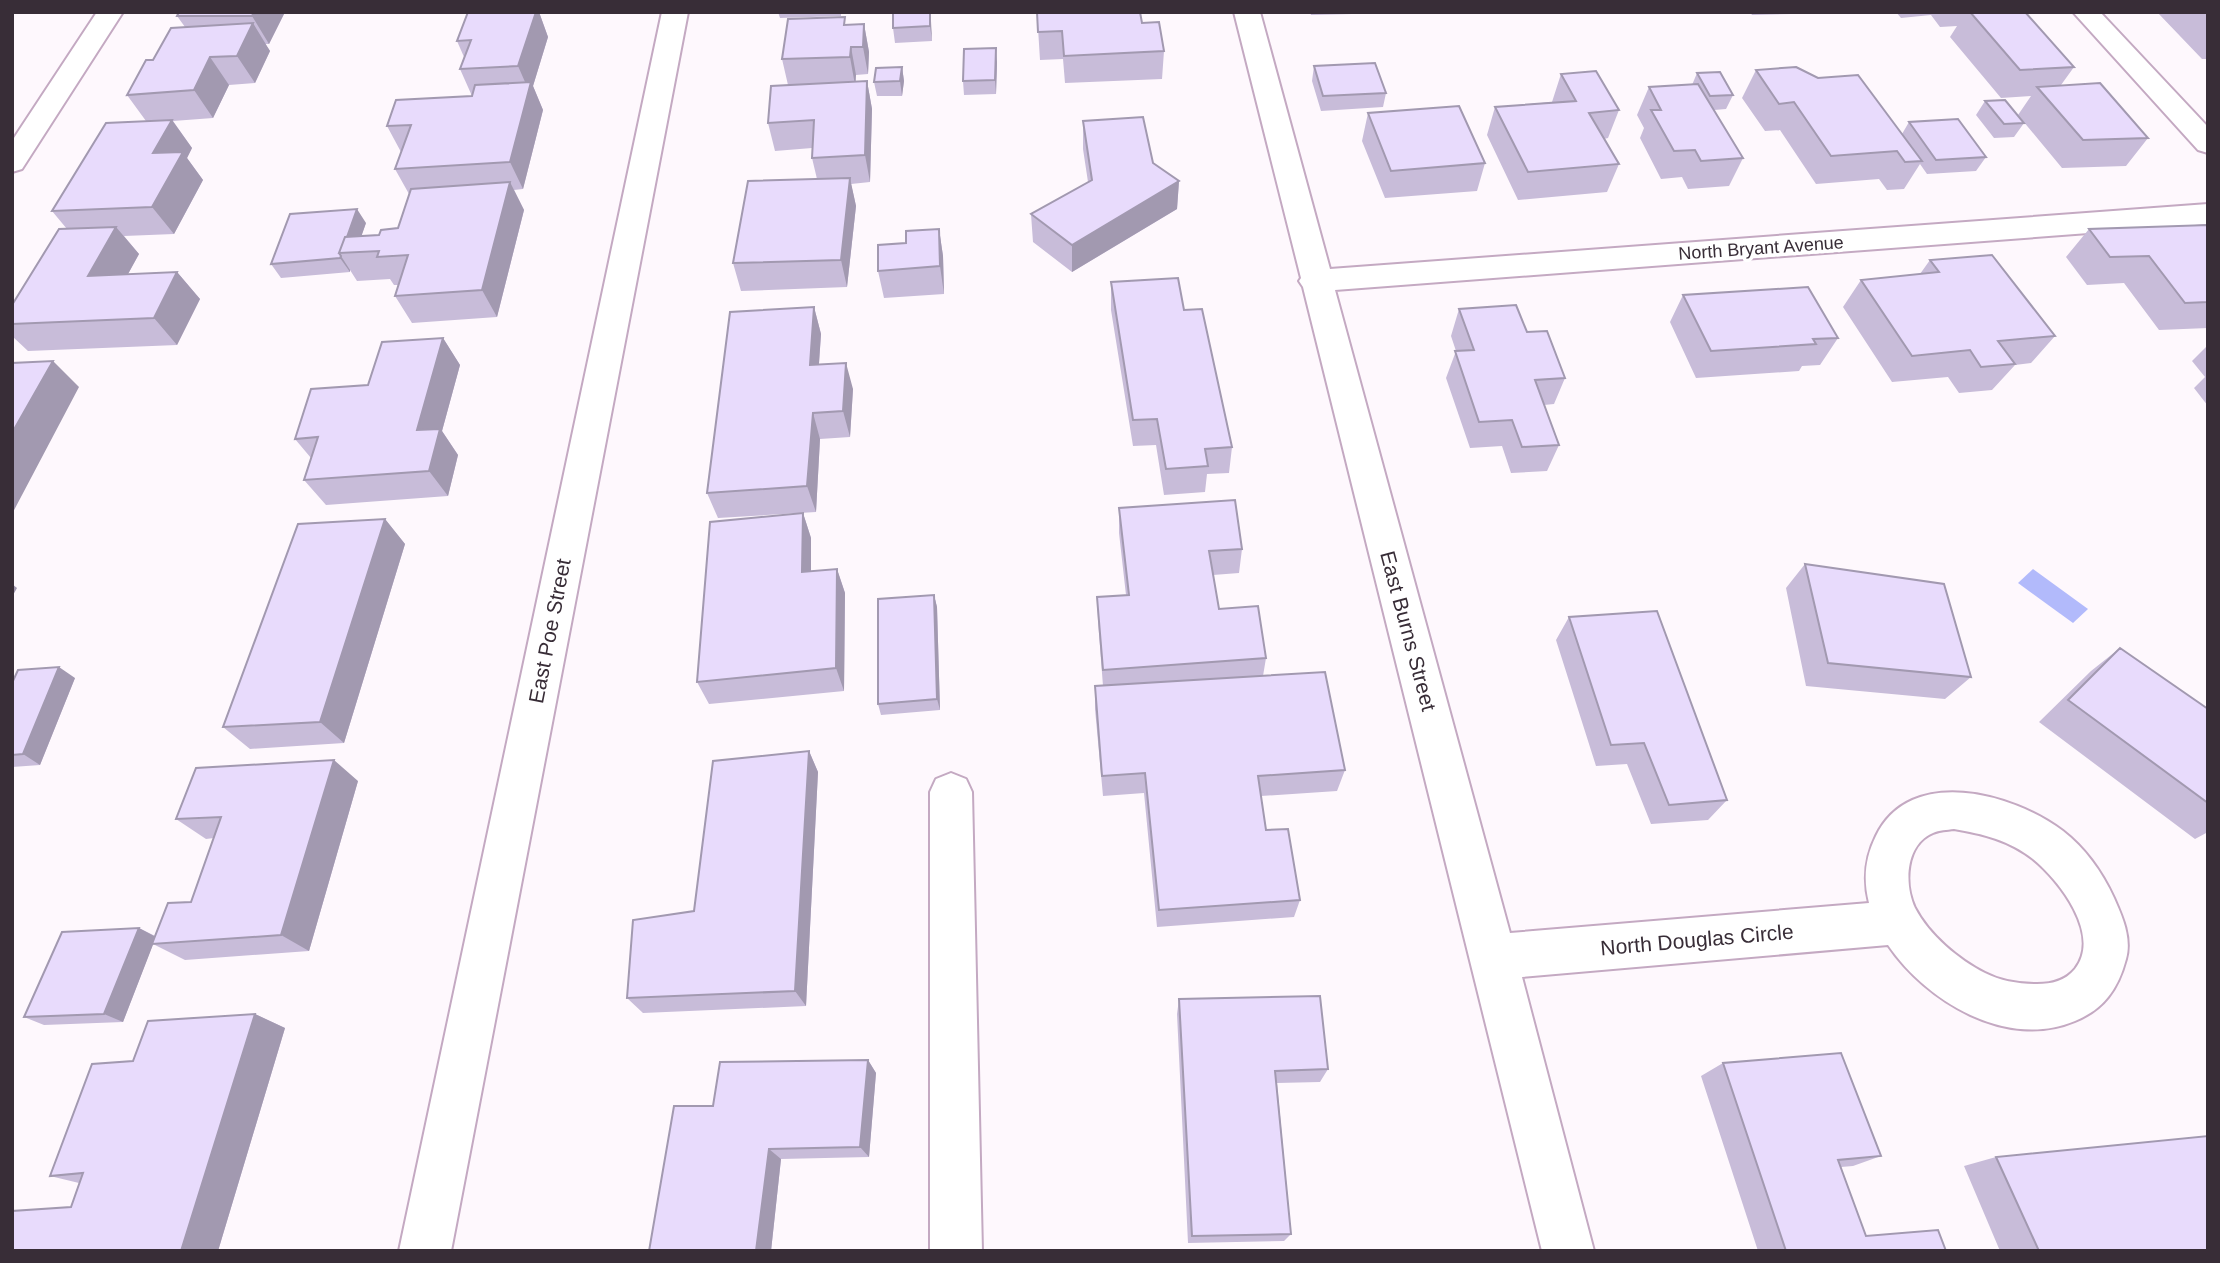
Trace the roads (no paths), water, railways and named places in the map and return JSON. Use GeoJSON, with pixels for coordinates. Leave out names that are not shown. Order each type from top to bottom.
{"type":"FeatureCollection","features":[{"type":"Feature","properties":{"kind":"street"},"geometry":{"type":"LineString","coordinates":[[12,163],[110,12]]}},
{"type":"Feature","properties":{"kind":"street","name":"East Poe Street"},"geometry":{"type":"LineString","coordinates":[[425,1251],[675,12]]}},
{"type":"Feature","properties":{"kind":"street","name":"East Burns Street"},"geometry":{"type":"LineString","coordinates":[[1247,12],[1315,281],[1494,957],[1568,1251]]}},
{"type":"Feature","properties":{"kind":"street"},"geometry":{"type":"LineString","coordinates":[[2086,12],[2208,144]]}},
{"type":"Feature","properties":{"kind":"street","name":"North Bryant Avenue"},"geometry":{"type":"LineString","coordinates":[[1315,281],[2208,214]]}},
{"type":"Feature","properties":{"kind":"street"},"geometry":{"type":"LineString","coordinates":[[951,792],[956,1251]]}},
{"type":"Feature","properties":{"kind":"street"},"geometry":{"type":"LineString","coordinates":[[1954,810],[1989,815],[2025,830],[2059,854],[2091,896],[2102,919],[2106,948],[2100,976],[2081,995],[2054,1007],[2021,1007],[1986,997],[1950,978],[1922,952],[1899,922],[1887,888],[1888,857],[1900,832],[1923,816],[1954,810]]}},
{"type":"Feature","properties":{"kind":"street","name":"North Douglas Circle"},"geometry":{"type":"LineString","coordinates":[[1494,957],[1899,922]]}},
{"type":"Feature","properties":{"kind":"water"},"geometry":{"type":"Polygon","coordinates":[[[2033,569],[2088,609],[2073,623],[2018,583],[2033,569]]]}}]}
